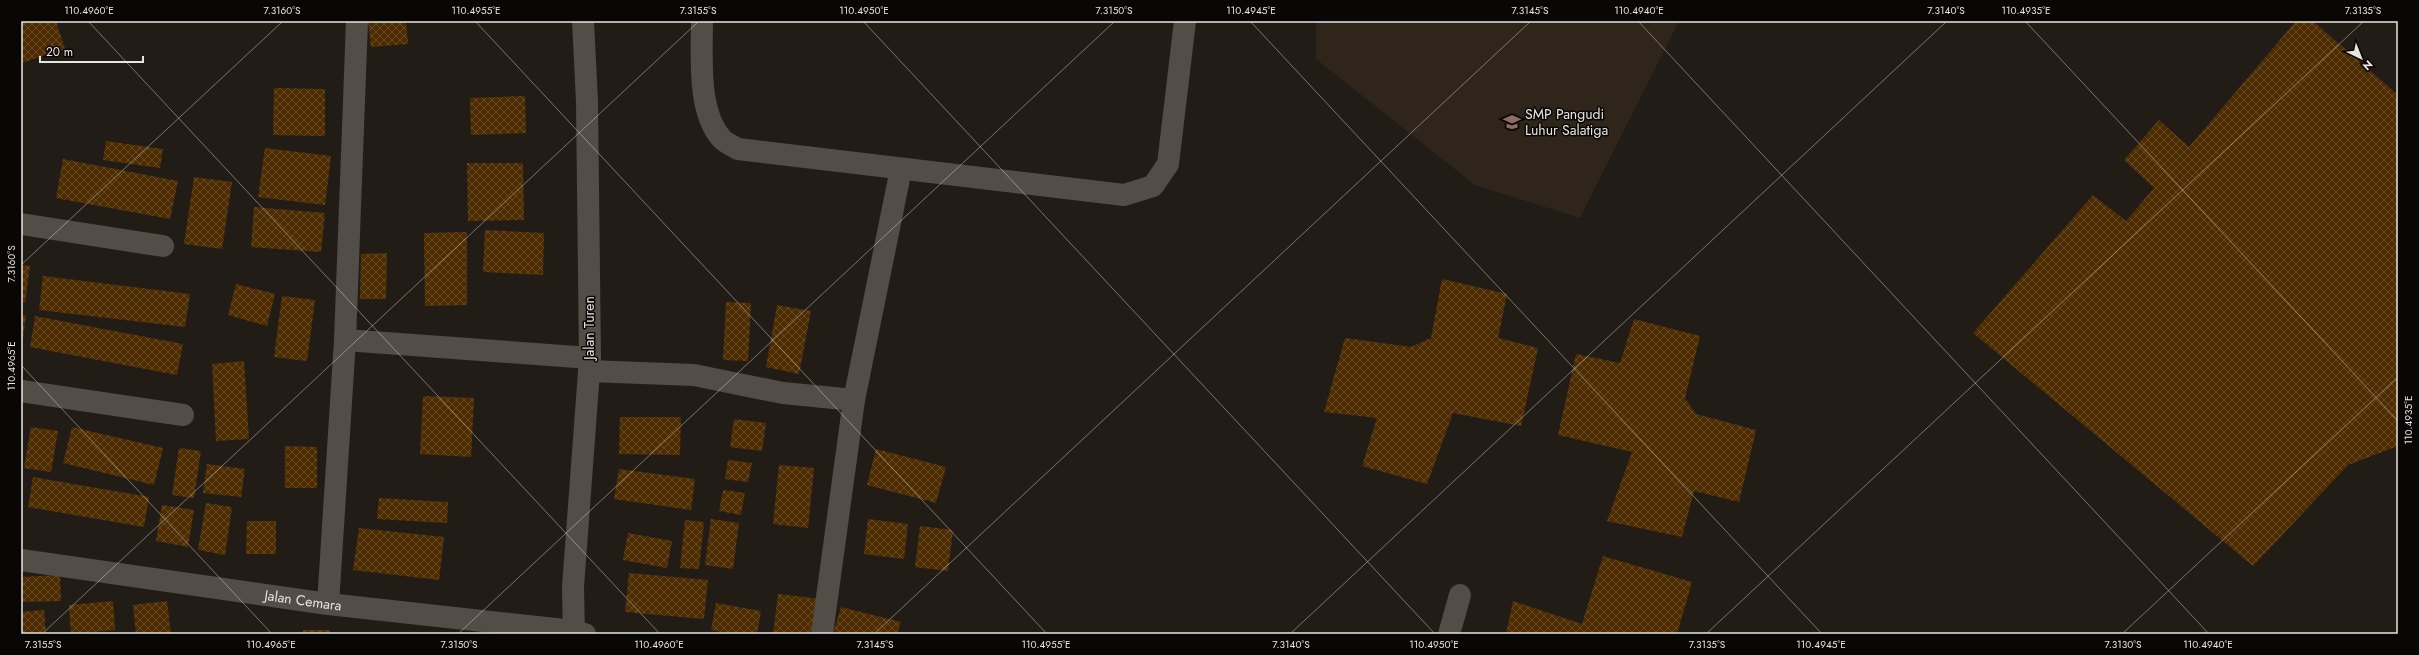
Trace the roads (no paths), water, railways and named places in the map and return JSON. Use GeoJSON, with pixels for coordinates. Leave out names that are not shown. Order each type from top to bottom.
{"type":"FeatureCollection","features":[{"type":"Feature","properties":{"kind":"street"},"geometry":{"type":"LineString","coordinates":[[328,604],[345,340],[357,21]]}},
{"type":"Feature","properties":{"kind":"street","name":"Jalan Turen"},"geometry":{"type":"LineString","coordinates":[[578,633],[573,587],[589,364],[587,102],[583,21]]}},
{"type":"Feature","properties":{"kind":"street"},"geometry":{"type":"LineString","coordinates":[[702,21],[702,70],[707,115],[722,140],[738,149],[1124,195],[1154,186],[1168,164],[1185,21]]}},
{"type":"Feature","properties":{"kind":"street"},"geometry":{"type":"LineString","coordinates":[[822,634],[854,400],[901,168]]}},
{"type":"Feature","properties":{"kind":"street"},"geometry":{"type":"LineString","coordinates":[[21,224],[164,246]]}},
{"type":"Feature","properties":{"kind":"street"},"geometry":{"type":"LineString","coordinates":[[345,340],[694,375],[783,393],[854,400]]}},
{"type":"Feature","properties":{"kind":"street"},"geometry":{"type":"LineString","coordinates":[[21,390],[183,415]]}},
{"type":"Feature","properties":{"kind":"street","name":"Jalan Cemara"},"geometry":{"type":"LineString","coordinates":[[21,560],[328,604],[578,633]]}},
{"type":"Feature","properties":{"kind":"street"},"geometry":{"type":"LineString","coordinates":[[1449,634],[1460,595]]}},
{"type":"Feature","properties":{"kind":"place","name":"SMP Pangudi Luhur Salatiga"},"geometry":{"type":"Point","coordinates":[1512,122]}}]}
